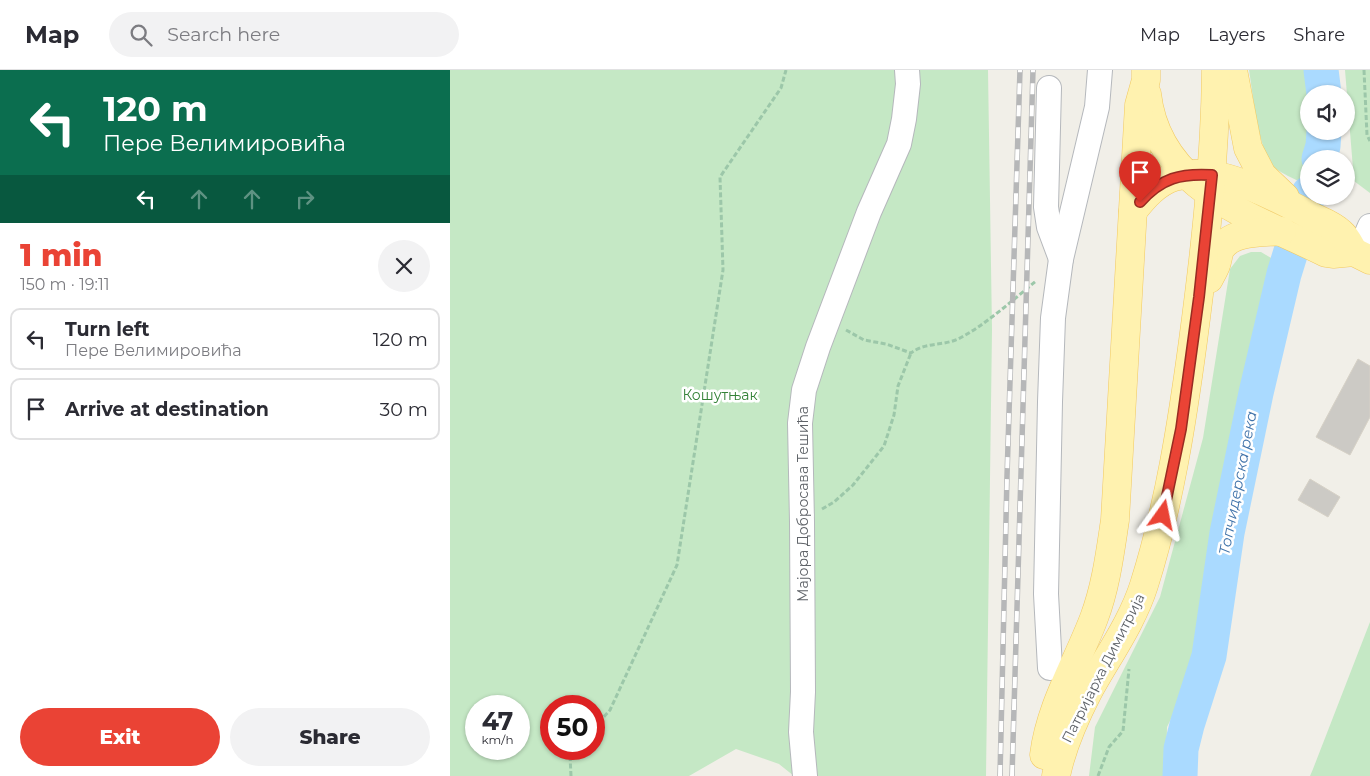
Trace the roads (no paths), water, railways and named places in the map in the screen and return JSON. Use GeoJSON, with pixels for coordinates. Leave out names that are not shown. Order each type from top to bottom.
{"type":"FeatureCollection","features":[{"type":"Feature","properties":{"kind":"main road","name":"Патријарха Димитрија"},"geometry":{"type":"LineString","coordinates":[[1056,776],[1063,746],[1070,729],[1088,691],[1117,644],[1144,587],[1163,515],[1181,429],[1199,297],[1203,182],[1216,70]]}},
{"type":"Feature","properties":{"kind":"main road"},"geometry":{"type":"LineString","coordinates":[[1233,70],[1248,148],[1262,175],[1284,195],[1292,206],[1331,241]]}},
{"type":"Feature","properties":{"kind":"main road","name":"Патријарха Димитрија"},"geometry":{"type":"LineString","coordinates":[[1045,776],[1044,754],[1046,741],[1061,695],[1094,618],[1106,574],[1115,520],[1139,105],[1146,75]]}},
{"type":"Feature","properties":{"kind":"main road"},"geometry":{"type":"LineString","coordinates":[[1146,75],[1148,104],[1153,124],[1166,150],[1230,206],[1284,232]]}},
{"type":"Feature","properties":{"kind":"main road"},"geometry":{"type":"LineString","coordinates":[[1133,211],[1148,192],[1174,177],[1203,182],[1230,179],[1292,206]]}},
{"type":"Feature","properties":{"kind":"main road"},"geometry":{"type":"LineString","coordinates":[[1199,297],[1216,266],[1221,249],[1228,242],[1242,235],[1284,232],[1331,241],[1346,238],[1361,256]]}},
{"type":"Feature","properties":{"kind":"street","name":"Мајора Добросава Тешића"},"geometry":{"type":"LineString","coordinates":[[805,776],[801,732],[803,692],[800,423],[804,390],[827,321],[869,212],[899,144],[908,84],[906,70]]}},
{"type":"Feature","properties":{"kind":"street"},"geometry":{"type":"LineString","coordinates":[[1050,668],[1046,594],[1053,318],[1061,259],[1094,123],[1100,70]]}},
{"type":"Feature","properties":{"kind":"street"},"geometry":{"type":"LineString","coordinates":[[1049,88],[1046,207],[1049,227],[1061,259]]}},
{"type":"Feature","properties":{"kind":"street"},"geometry":{"type":"LineString","coordinates":[[1361,256],[1370,226]]}},
{"type":"Feature","properties":{"kind":"waterway","name":"Топчидерска река"},"geometry":{"type":"LineString","coordinates":[[1321,70],[1323,85]]}},
{"type":"Feature","properties":{"kind":"waterway","name":"Топчидерска река"},"geometry":{"type":"LineString","coordinates":[[1322,150],[1323,140]]}},
{"type":"Feature","properties":{"kind":"waterway"},"geometry":{"type":"LineString","coordinates":[[1328,140],[1331,150]]}},
{"type":"Feature","properties":{"kind":"waterway","name":"Топчидерска река"},"geometry":{"type":"LineString","coordinates":[[1180,776],[1181,749],[1209,656],[1227,533],[1256,393],[1284,274],[1305,205]]}},
{"type":"Feature","properties":{"kind":"railway"},"geometry":{"type":"LineString","coordinates":[[1000,776],[1020,70]]}},
{"type":"Feature","properties":{"kind":"railway"},"geometry":{"type":"LineString","coordinates":[[1012,776],[1033,70]]}},
{"type":"Feature","properties":{"kind":"park label","name":"Кошутњак"},"geometry":{"type":"Point","coordinates":[720,395]}}]}
